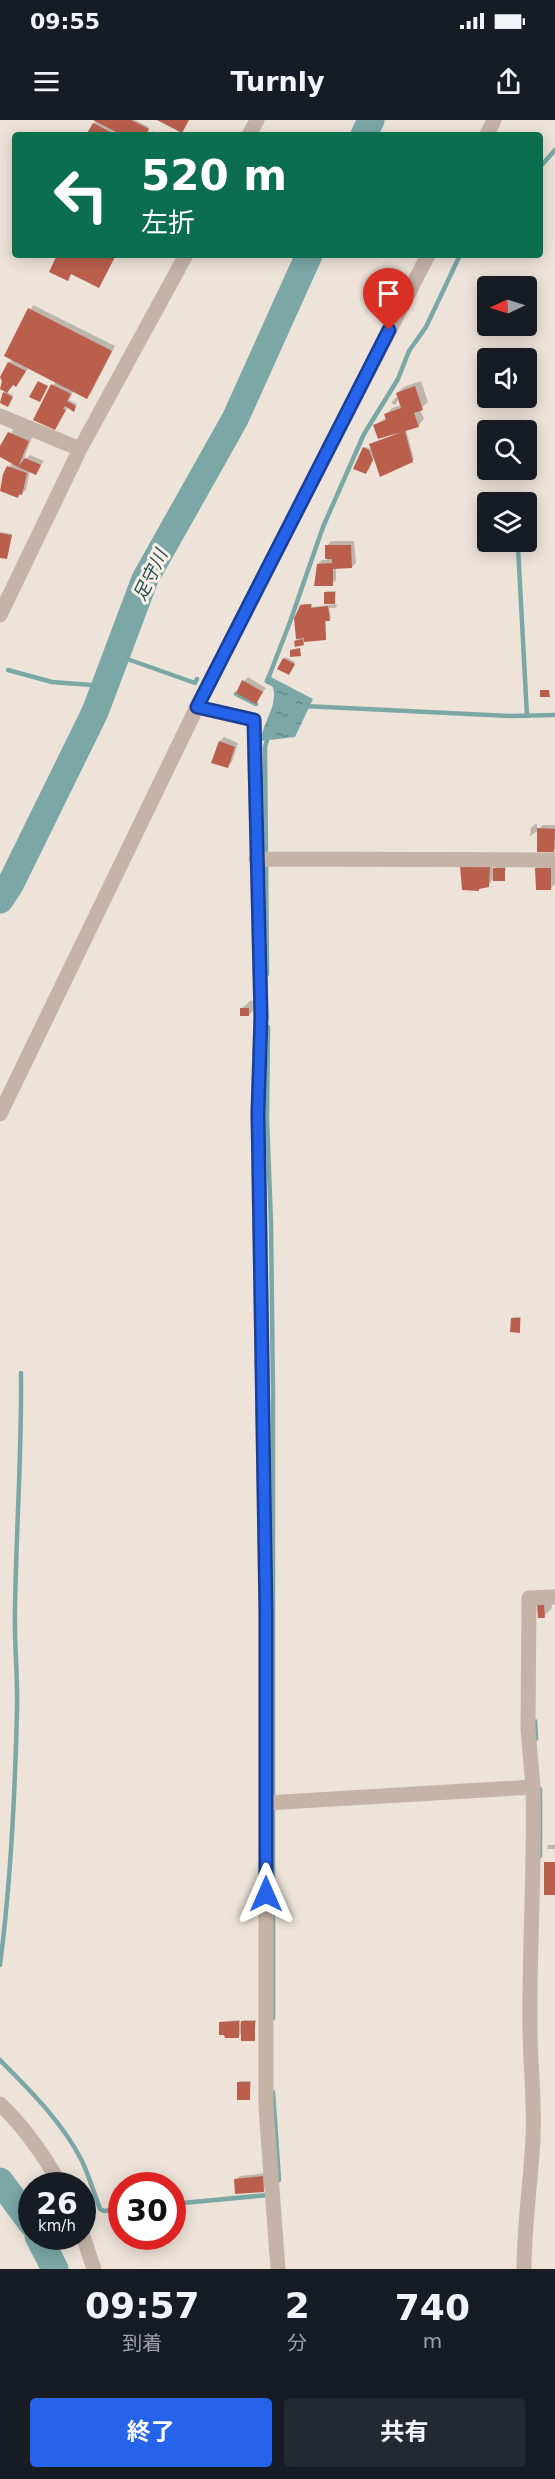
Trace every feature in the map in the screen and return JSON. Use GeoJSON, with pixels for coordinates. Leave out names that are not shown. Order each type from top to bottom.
{"type":"FeatureCollection","features":[{"type":"Feature","properties":{"kind":"street"},"geometry":{"type":"LineString","coordinates":[[0,615],[80,449],[184,258]]}},
{"type":"Feature","properties":{"kind":"street"},"geometry":{"type":"LineString","coordinates":[[0,1114],[197,707],[426,258]]}},
{"type":"Feature","properties":{"kind":"street"},"geometry":{"type":"LineString","coordinates":[[0,416],[80,449]]}},
{"type":"Feature","properties":{"kind":"street"},"geometry":{"type":"LineString","coordinates":[[197,707],[254,720],[263,858],[258,1113],[272,1803],[266,2109],[278,2269]]}},
{"type":"Feature","properties":{"kind":"street"},"geometry":{"type":"LineString","coordinates":[[263,858],[555,860]]}},
{"type":"Feature","properties":{"kind":"street"},"geometry":{"type":"LineString","coordinates":[[524,2269],[534,2089],[530,2030],[531,1900],[535,1855],[528,1729],[529,1598],[555,1597]]}},
{"type":"Feature","properties":{"kind":"street"},"geometry":{"type":"LineString","coordinates":[[272,1803],[533,1787]]}},
{"type":"Feature","properties":{"kind":"street"},"geometry":{"type":"LineString","coordinates":[[0,2104],[32,2140],[52,2172]]}},
{"type":"Feature","properties":{"kind":"street"},"geometry":{"type":"LineString","coordinates":[[88,2250],[94,2269]]}},
{"type":"Feature","properties":{"kind":"water"},"geometry":{"type":"Polygon","coordinates":[[[267,675],[313,699],[295,737],[261,741],[274,701],[273,687],[264,682],[267,675]]]}},
{"type":"Feature","properties":{"kind":"building"},"geometry":{"type":"Polygon","coordinates":[[[93,120],[131,120],[149,129],[148,132],[116,132],[93,120]]]}},
{"type":"Feature","properties":{"kind":"building"},"geometry":{"type":"Polygon","coordinates":[[[157,120],[189,120],[183,132],[157,120]]]}},
{"type":"Feature","properties":{"kind":"building"},"geometry":{"type":"Polygon","coordinates":[[[93,123],[110,132],[88,132],[93,123]]]}},
{"type":"Feature","properties":{"kind":"building"},"geometry":{"type":"Polygon","coordinates":[[[56,258],[114,258],[99,288],[71,274],[68,281],[49,272],[56,258]]]}},
{"type":"Feature","properties":{"kind":"building"},"geometry":{"type":"Polygon","coordinates":[[[28,308],[112,351],[87,399],[4,356],[28,308]]]}},
{"type":"Feature","properties":{"kind":"building"},"geometry":{"type":"Polygon","coordinates":[[[8,362],[26,371],[16,387],[13,385],[7,393],[0,389],[2,381],[0,377],[8,362]]]}},
{"type":"Feature","properties":{"kind":"building"},"geometry":{"type":"Polygon","coordinates":[[[38,381],[48,386],[40,402],[29,397],[38,381]]]}},
{"type":"Feature","properties":{"kind":"building"},"geometry":{"type":"Polygon","coordinates":[[[51,384],[71,394],[67,401],[76,406],[74,412],[65,406],[63,409],[66,410],[55,430],[33,420],[51,384]]]}},
{"type":"Feature","properties":{"kind":"building"},"geometry":{"type":"Polygon","coordinates":[[[415,386],[423,410],[414,413],[419,427],[378,439],[373,425],[386,420],[384,414],[401,408],[396,393],[415,386]]]}},
{"type":"Feature","properties":{"kind":"building"},"geometry":{"type":"Polygon","coordinates":[[[3,392],[13,397],[8,407],[0,403],[3,392]]]}},
{"type":"Feature","properties":{"kind":"building"},"geometry":{"type":"Polygon","coordinates":[[[405,431],[413,462],[380,477],[369,444],[405,431]]]}},
{"type":"Feature","properties":{"kind":"building"},"geometry":{"type":"Polygon","coordinates":[[[8,432],[29,441],[18,467],[0,457],[0,446],[8,432]]]}},
{"type":"Feature","properties":{"kind":"building"},"geometry":{"type":"Polygon","coordinates":[[[363,447],[369,450],[373,460],[366,474],[353,469],[363,447]]]}},
{"type":"Feature","properties":{"kind":"building"},"geometry":{"type":"Polygon","coordinates":[[[25,458],[41,465],[36,475],[18,467],[25,458]]]}},
{"type":"Feature","properties":{"kind":"building"},"geometry":{"type":"Polygon","coordinates":[[[7,466],[27,473],[22,495],[19,494],[18,498],[0,491],[7,466]]]}},
{"type":"Feature","properties":{"kind":"building"},"geometry":{"type":"Polygon","coordinates":[[[0,533],[12,535],[7,559],[0,558],[0,533]]]}},
{"type":"Feature","properties":{"kind":"building"},"geometry":{"type":"Polygon","coordinates":[[[325,545],[351,545],[352,568],[333,569],[333,586],[314,586],[317,564],[332,563],[332,559],[325,559],[325,545]]]}},
{"type":"Feature","properties":{"kind":"building"},"geometry":{"type":"Polygon","coordinates":[[[324,592],[335,592],[335,604],[324,604],[324,592]]]}},
{"type":"Feature","properties":{"kind":"building"},"geometry":{"type":"Polygon","coordinates":[[[311,604],[311,608],[328,606],[330,621],[325,621],[326,640],[304,642],[304,638],[296,639],[294,618],[300,605],[311,604]]]}},
{"type":"Feature","properties":{"kind":"building"},"geometry":{"type":"Polygon","coordinates":[[[303,639],[304,645],[295,647],[294,641],[303,639]]]}},
{"type":"Feature","properties":{"kind":"building"},"geometry":{"type":"Polygon","coordinates":[[[300,648],[301,656],[290,657],[290,650],[300,648]]]}},
{"type":"Feature","properties":{"kind":"building"},"geometry":{"type":"Polygon","coordinates":[[[283,658],[295,664],[289,675],[277,669],[283,658]]]}},
{"type":"Feature","properties":{"kind":"building"},"geometry":{"type":"Polygon","coordinates":[[[242,680],[263,692],[256,704],[236,693],[242,680]]]}},
{"type":"Feature","properties":{"kind":"building"},"geometry":{"type":"Polygon","coordinates":[[[540,690],[549,690],[550,697],[540,697],[540,690]]]}},
{"type":"Feature","properties":{"kind":"building"},"geometry":{"type":"Polygon","coordinates":[[[219,741],[235,747],[228,768],[211,763],[219,741]]]}},
{"type":"Feature","properties":{"kind":"building"},"geometry":{"type":"Polygon","coordinates":[[[537,828],[555,829],[554,852],[537,852],[537,828]]]}},
{"type":"Feature","properties":{"kind":"building"},"geometry":{"type":"Polygon","coordinates":[[[460,866],[490,867],[489,887],[479,889],[479,891],[462,890],[460,866]]]}},
{"type":"Feature","properties":{"kind":"building"},"geometry":{"type":"Polygon","coordinates":[[[493,868],[505,868],[505,881],[493,881],[493,868]]]}},
{"type":"Feature","properties":{"kind":"building"},"geometry":{"type":"Polygon","coordinates":[[[535,868],[551,868],[551,890],[536,890],[535,868]]]}},
{"type":"Feature","properties":{"kind":"building"},"geometry":{"type":"Polygon","coordinates":[[[240,1008],[249,1008],[249,1016],[240,1016],[240,1008]]]}},
{"type":"Feature","properties":{"kind":"building"},"geometry":{"type":"Polygon","coordinates":[[[511,1318],[520,1318],[520,1333],[510,1332],[511,1318]]]}},
{"type":"Feature","properties":{"kind":"building"},"geometry":{"type":"Polygon","coordinates":[[[537,1604],[544,1605],[545,1618],[538,1618],[537,1604]]]}},
{"type":"Feature","properties":{"kind":"building"},"geometry":{"type":"Polygon","coordinates":[[[544,1862],[555,1862],[555,1895],[544,1895],[544,1862]]]}},
{"type":"Feature","properties":{"kind":"building"},"geometry":{"type":"Polygon","coordinates":[[[239,2021],[239,2038],[225,2038],[224,2035],[219,2035],[219,2022],[239,2021]]]}},
{"type":"Feature","properties":{"kind":"building"},"geometry":{"type":"Polygon","coordinates":[[[241,2021],[255,2021],[255,2041],[241,2041],[241,2021]]]}},
{"type":"Feature","properties":{"kind":"building"},"geometry":{"type":"Polygon","coordinates":[[[237,2082],[250,2082],[250,2100],[237,2100],[237,2082]]]}},
{"type":"Feature","properties":{"kind":"building"},"geometry":{"type":"Polygon","coordinates":[[[263,2176],[264,2192],[235,2194],[234,2179],[263,2176]]]}},
{"type":"Feature","properties":{"kind":"waterway","name":"足守川"},"geometry":{"type":"LineString","coordinates":[[365,132],[371,120]]}},
{"type":"Feature","properties":{"kind":"waterway"},"geometry":{"type":"LineString","coordinates":[[543,164],[555,150]]}},
{"type":"Feature","properties":{"kind":"waterway","name":"足守川"},"geometry":{"type":"LineString","coordinates":[[0,900],[10,885],[95,712],[145,579],[235,419],[308,258]]}},
{"type":"Feature","properties":{"kind":"waterway"},"geometry":{"type":"LineString","coordinates":[[271,680],[268,679],[323,527],[364,434],[398,379],[409,351],[426,327],[459,258]]}},
{"type":"Feature","properties":{"kind":"waterway"},"geometry":{"type":"LineString","coordinates":[[518,552],[527,716]]}},
{"type":"Feature","properties":{"kind":"waterway"},"geometry":{"type":"LineString","coordinates":[[116,655],[195,683],[197,679]]}},
{"type":"Feature","properties":{"kind":"waterway"},"geometry":{"type":"LineString","coordinates":[[8,670],[52,682],[105,686]]}},
{"type":"Feature","properties":{"kind":"waterway"},"geometry":{"type":"LineString","coordinates":[[236,694],[256,704]]}},
{"type":"Feature","properties":{"kind":"waterway"},"geometry":{"type":"LineString","coordinates":[[304,706],[512,716],[555,715]]}},
{"type":"Feature","properties":{"kind":"waterway"},"geometry":{"type":"LineString","coordinates":[[267,974],[265,747],[268,737]]}},
{"type":"Feature","properties":{"kind":"waterway"},"geometry":{"type":"LineString","coordinates":[[268,1027],[267,1119],[273,1393],[273,2018]]}},
{"type":"Feature","properties":{"kind":"waterway"},"geometry":{"type":"LineString","coordinates":[[0,1965],[10,1870],[15,1774],[17,1698],[15,1610],[21,1373]]}},
{"type":"Feature","properties":{"kind":"waterway"},"geometry":{"type":"LineString","coordinates":[[535,1721],[536,1739]]}},
{"type":"Feature","properties":{"kind":"waterway"},"geometry":{"type":"LineString","coordinates":[[540,1789],[540,1856]]}},
{"type":"Feature","properties":{"kind":"waterway"},"geometry":{"type":"LineString","coordinates":[[0,2060],[34,2095],[65,2133],[82,2161],[100,2209],[108,2211]]}},
{"type":"Feature","properties":{"kind":"waterway"},"geometry":{"type":"LineString","coordinates":[[273,2092],[279,2180]]}},
{"type":"Feature","properties":{"kind":"waterway"},"geometry":{"type":"LineString","coordinates":[[0,2181],[18,2205]]}},
{"type":"Feature","properties":{"kind":"waterway"},"geometry":{"type":"LineString","coordinates":[[186,2203],[268,2195]]}},
{"type":"Feature","properties":{"kind":"waterway"},"geometry":{"type":"LineString","coordinates":[[45,2250],[55,2269]]}},
{"type":"Feature","properties":{"kind":"route"},"geometry":{"type":"LineString","coordinates":[[266,1894],[266,1612],[258,1113],[261,1016],[254,720],[197,707],[389,330]]}}]}
